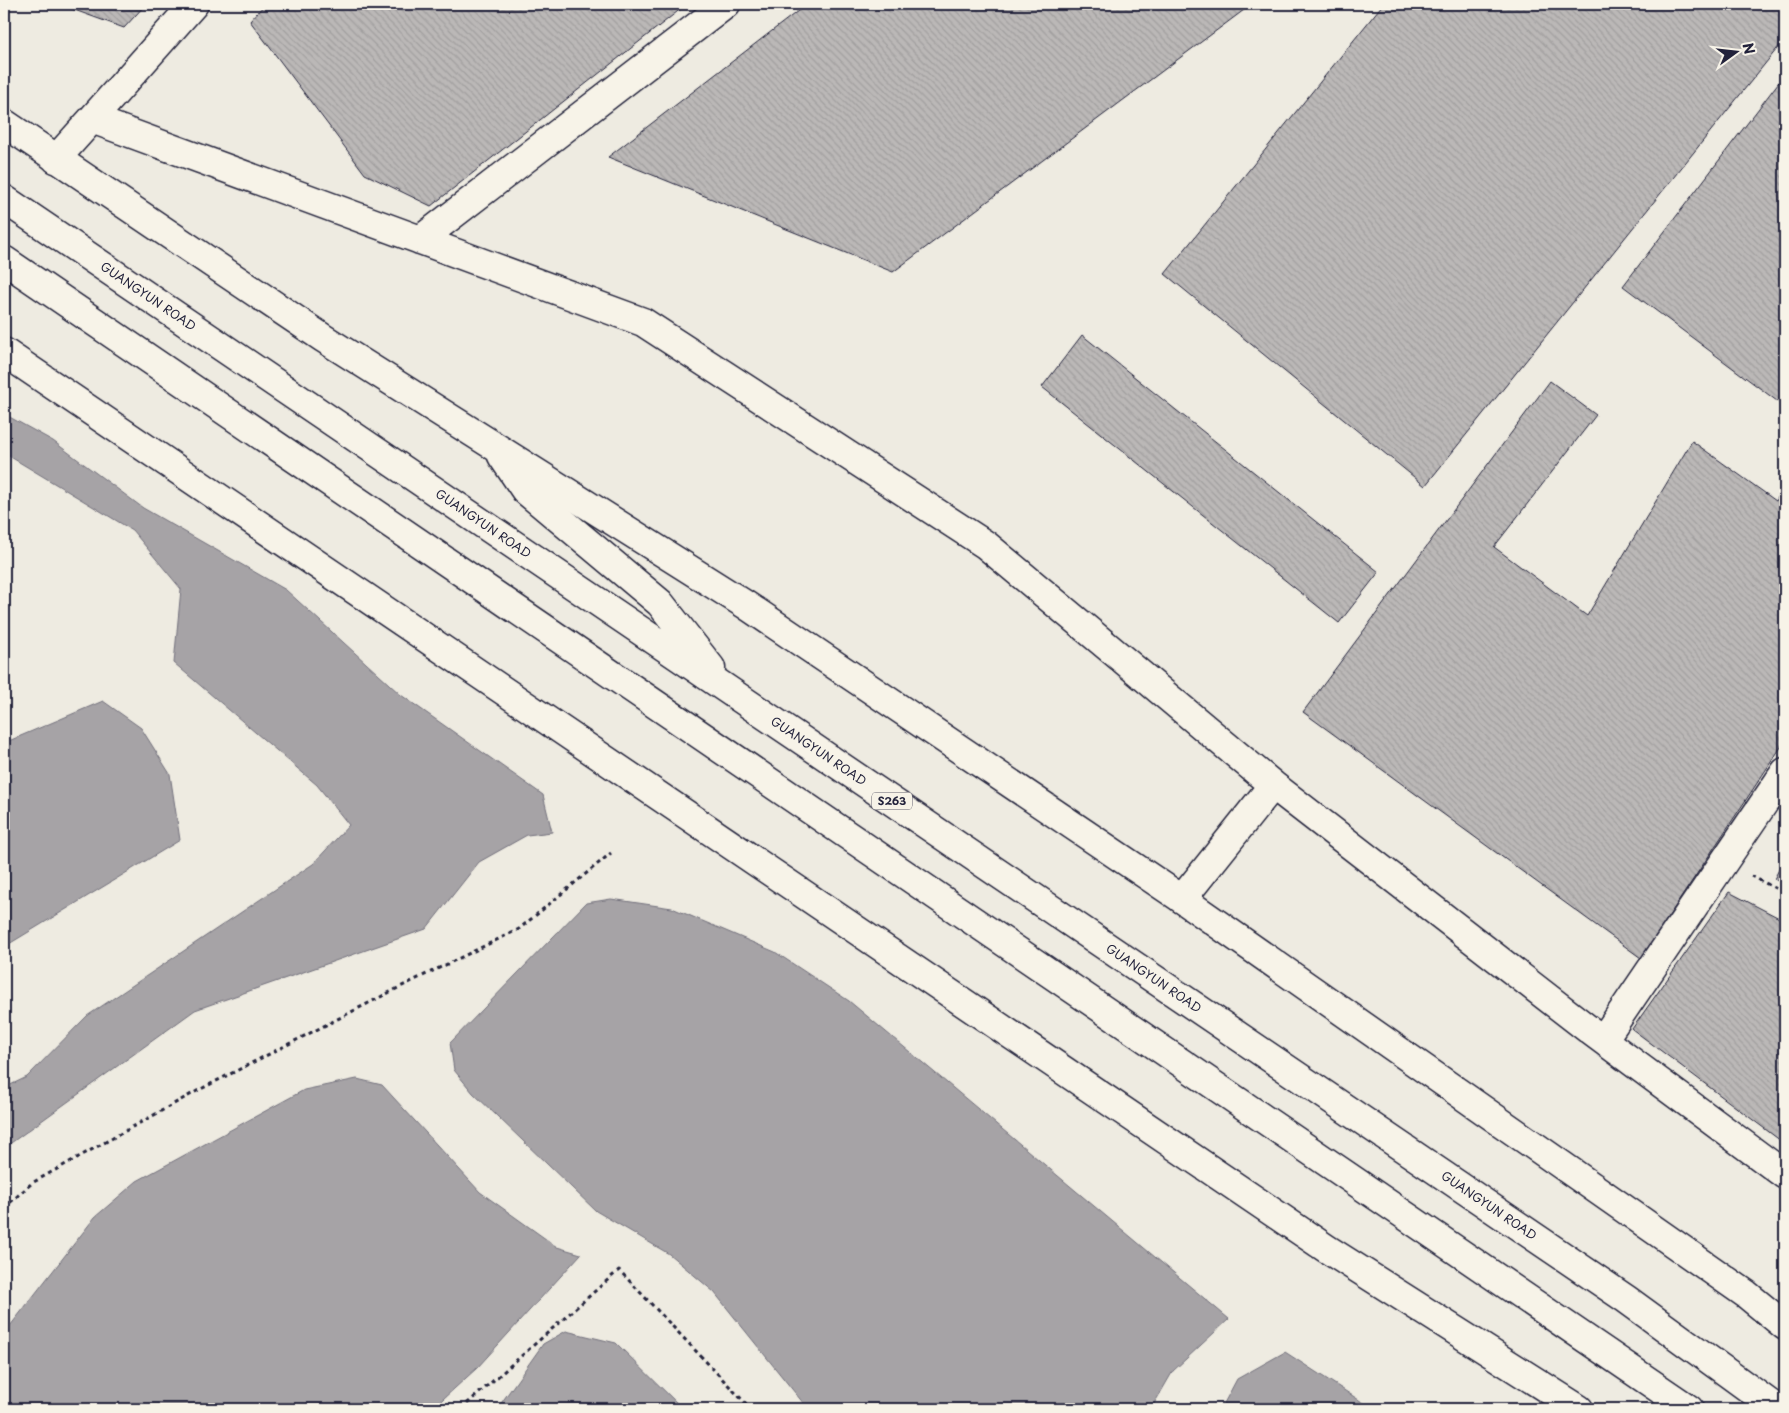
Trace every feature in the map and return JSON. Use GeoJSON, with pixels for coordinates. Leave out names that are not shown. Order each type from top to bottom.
{"type":"FeatureCollection","features":[{"type":"Feature","properties":{"kind":"main road"},"geometry":{"type":"LineString","coordinates":[[56,159],[194,4]]}},
{"type":"Feature","properties":{"kind":"main road"},"geometry":{"type":"LineString","coordinates":[[420,240],[726,4]]}},
{"type":"Feature","properties":{"kind":"main road"},"geometry":{"type":"LineString","coordinates":[[92,119],[643,322],[986,545],[1273,786],[1603,1040],[1785,1175]]}},
{"type":"Feature","properties":{"kind":"main road"},"geometry":{"type":"LineString","coordinates":[[4,124],[323,338],[746,605],[1182,899],[1746,1294],[1785,1326]]}},
{"type":"Feature","properties":{"kind":"main road","name":"GUANGYUN ROAD"},"geometry":{"type":"LineString","coordinates":[[4,198],[1626,1299],[1777,1409]]}},
{"type":"Feature","properties":{"kind":"main road"},"geometry":{"type":"LineString","coordinates":[[4,260],[1690,1409]]}},
{"type":"Feature","properties":{"kind":"main road"},"geometry":{"type":"LineString","coordinates":[[4,352],[1327,1249],[1579,1409]]}},
{"type":"Feature","properties":{"kind":"main road"},"geometry":{"type":"LineString","coordinates":[[497,449],[525,490],[660,604],[727,689]]}},
{"type":"Feature","properties":{"kind":"main road"},"geometry":{"type":"LineString","coordinates":[[1603,1040],[1785,772]]}},
{"type":"Feature","properties":{"kind":"main road"},"geometry":{"type":"LineString","coordinates":[[1182,899],[1273,786]]}},
{"type":"Feature","properties":{"kind":"path"},"geometry":{"type":"LineString","coordinates":[[4,1208],[32,1183],[197,1091],[519,929],[611,854]]}},
{"type":"Feature","properties":{"kind":"path"},"geometry":{"type":"LineString","coordinates":[[1724,862],[1785,893]]}},
{"type":"Feature","properties":{"kind":"path"},"geometry":{"type":"LineString","coordinates":[[461,1409],[619,1270],[752,1409]]}},
{"type":"Feature","properties":{"kind":"shaded area"},"geometry":{"type":"Polygon","coordinates":[[[4,414],[53,441],[143,508],[286,590],[401,695],[543,795],[552,832],[527,835],[479,862],[426,929],[195,1010],[4,1148],[4,1088],[27,1077],[87,1016],[313,864],[349,825],[317,785],[174,663],[181,589],[132,530],[4,453],[4,414]]]}},
{"type":"Feature","properties":{"kind":"shaded area"},"geometry":{"type":"Polygon","coordinates":[[[103,701],[141,728],[170,774],[180,840],[4,947],[4,743],[103,701]]]}},
{"type":"Feature","properties":{"kind":"shaded area"},"geometry":{"type":"Polygon","coordinates":[[[611,899],[672,908],[775,952],[849,1001],[1229,1319],[1173,1371],[1151,1409],[808,1409],[714,1292],[669,1254],[596,1211],[473,1093],[454,1070],[450,1043],[586,903],[611,899]]]}},
{"type":"Feature","properties":{"kind":"shaded area"},"geometry":{"type":"Polygon","coordinates":[[[357,1079],[382,1085],[480,1192],[557,1247],[581,1254],[477,1368],[432,1409],[4,1409],[4,1328],[10,1326],[95,1217],[137,1181],[304,1090],[357,1079]]]}},
{"type":"Feature","properties":{"kind":"shaded area"},"geometry":{"type":"Polygon","coordinates":[[[566,1331],[616,1343],[683,1409],[497,1409],[543,1344],[566,1331]]]}},
{"type":"Feature","properties":{"kind":"shaded area"},"geometry":{"type":"Polygon","coordinates":[[[1285,1352],[1373,1409],[1221,1409],[1237,1379],[1285,1352]]]}},
{"type":"Feature","properties":{"kind":"building"},"geometry":{"type":"Polygon","coordinates":[[[58,4],[146,4],[124,28],[58,4]]]}},
{"type":"Feature","properties":{"kind":"building"},"geometry":{"type":"Polygon","coordinates":[[[265,4],[687,4],[431,206],[365,174],[250,21],[265,4]]]}},
{"type":"Feature","properties":{"kind":"building"},"geometry":{"type":"Polygon","coordinates":[[[807,4],[1252,4],[893,272],[608,157],[807,4]]]}},
{"type":"Feature","properties":{"kind":"building"},"geometry":{"type":"Polygon","coordinates":[[[1383,4],[1785,4],[1785,39],[1425,486],[1165,274],[1383,4]]]}},
{"type":"Feature","properties":{"kind":"building"},"geometry":{"type":"Polygon","coordinates":[[[1785,74],[1785,407],[1623,286],[1785,74]]]}},
{"type":"Feature","properties":{"kind":"building"},"geometry":{"type":"Polygon","coordinates":[[[1082,335],[1379,572],[1339,623],[1042,387],[1082,335]]]}},
{"type":"Feature","properties":{"kind":"building"},"geometry":{"type":"Polygon","coordinates":[[[1550,381],[1596,415],[1494,547],[1587,616],[1692,441],[1776,501],[1785,485],[1785,741],[1641,958],[1303,712],[1550,381]]]}},
{"type":"Feature","properties":{"kind":"building"},"geometry":{"type":"Polygon","coordinates":[[[1785,858],[1785,884],[1774,879],[1785,858]]]}},
{"type":"Feature","properties":{"kind":"building"},"geometry":{"type":"Polygon","coordinates":[[[1729,892],[1785,921],[1785,1144],[1632,1029],[1729,892]]]}}]}
